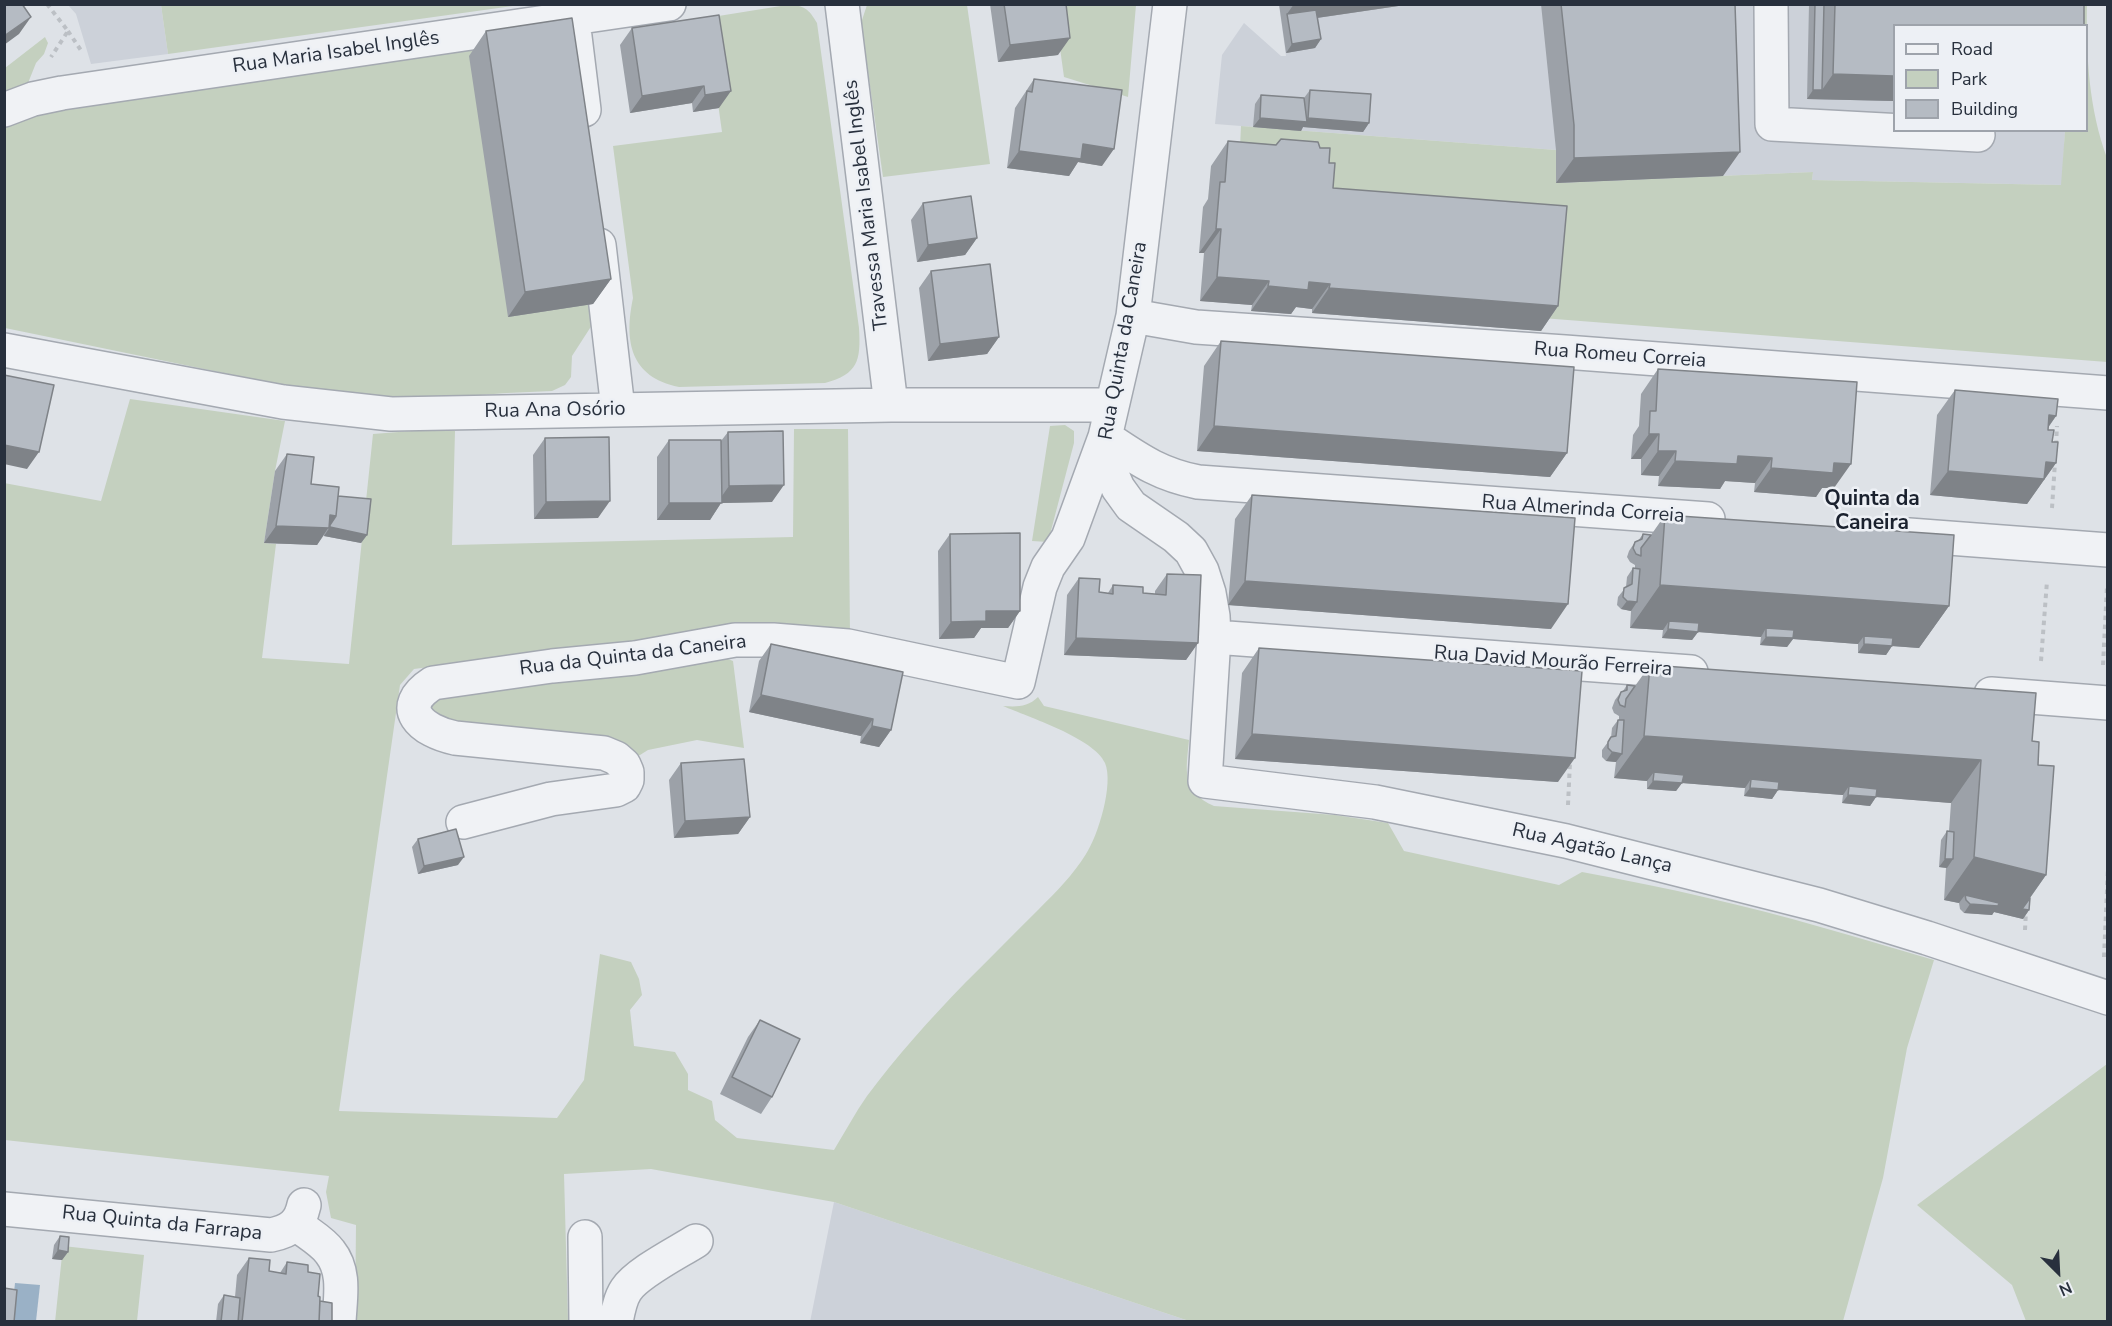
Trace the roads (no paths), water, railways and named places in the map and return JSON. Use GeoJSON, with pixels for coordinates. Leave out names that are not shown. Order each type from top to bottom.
{"type":"FeatureCollection","features":[{"type":"Feature","properties":{"kind":"street","name":"Rua Maria Isabel Inglês"},"geometry":{"type":"LineString","coordinates":[[19,104],[62,93],[572,12],[669,4]]}},
{"type":"Feature","properties":{"kind":"street","name":"Travessa Maria Isabel Inglês"},"geometry":{"type":"LineString","coordinates":[[842,4],[891,405]]}},
{"type":"Feature","properties":{"kind":"street","name":"Rua Quinta da Caneira"},"geometry":{"type":"LineString","coordinates":[[1170,4],[1132,316],[1105,437],[1110,470],[1118,488],[1131,506],[1176,537],[1191,551],[1202,571],[1213,616],[1214,637]]}},
{"type":"Feature","properties":{"kind":"street"},"geometry":{"type":"LineString","coordinates":[[1771,4],[1772,124],[1893,130]]}},
{"type":"Feature","properties":{"kind":"street"},"geometry":{"type":"LineString","coordinates":[[572,12],[587,137]]}},
{"type":"Feature","properties":{"kind":"street"},"geometry":{"type":"LineString","coordinates":[[1922,132],[1978,135]]}},
{"type":"Feature","properties":{"kind":"street"},"geometry":{"type":"LineString","coordinates":[[596,220],[618,409]]}},
{"type":"Feature","properties":{"kind":"street","name":"Rua Romeu Correia"},"geometry":{"type":"LineString","coordinates":[[1132,316],[1196,327],[2108,393]]}},
{"type":"Feature","properties":{"kind":"street","name":"Rua Ana Osório"},"geometry":{"type":"LineString","coordinates":[[4,350],[283,402],[391,414],[891,405],[1112,405]]}},
{"type":"Feature","properties":{"kind":"street","name":"Rua Almerinda Correia"},"geometry":{"type":"LineString","coordinates":[[1105,437],[1145,464],[1172,477],[1198,482],[1733,521]]}},
{"type":"Feature","properties":{"kind":"street","name":"Rua da Quinta da Caneira"},"geometry":{"type":"LineString","coordinates":[[463,822],[551,799],[616,790],[624,786],[627,772],[624,765],[616,758],[592,751],[438,735],[417,721],[414,712],[415,701],[422,690],[433,683],[552,666],[625,659],[735,640],[773,640],[848,646],[1018,682],[1040,587],[1048,567],[1068,538],[1105,437]]}},
{"type":"Feature","properties":{"kind":"street"},"geometry":{"type":"LineString","coordinates":[[1885,533],[2108,550]]}},
{"type":"Feature","properties":{"kind":"street","name":"Rua David Mourão Ferreira"},"geometry":{"type":"LineString","coordinates":[[1214,637],[1719,674]]}},
{"type":"Feature","properties":{"kind":"street","name":"Rua Agatão Lança"},"geometry":{"type":"LineString","coordinates":[[1214,637],[1205,781],[1375,802],[1566,841],[1819,905],[2105,997]]}},
{"type":"Feature","properties":{"kind":"street"},"geometry":{"type":"LineString","coordinates":[[1967,692],[2104,702]]}},
{"type":"Feature","properties":{"kind":"street","name":"Rua Quinta da Farrapa"},"geometry":{"type":"LineString","coordinates":[[4,1209],[271,1235],[284,1232],[300,1215],[329,1250],[335,1261],[341,1281],[339,1322]]}},
{"type":"Feature","properties":{"kind":"street"},"geometry":{"type":"LineString","coordinates":[[585,1237],[586,1322]]}},
{"type":"Feature","properties":{"kind":"street"},"geometry":{"type":"LineString","coordinates":[[616,1322],[621,1300],[627,1289],[638,1278],[696,1241]]}},
{"type":"Feature","properties":{"kind":"water"},"geometry":{"type":"Polygon","coordinates":[[[15,1283],[40,1285],[36,1321],[11,1322],[15,1283]]]}},
{"type":"Feature","properties":{"kind":"district","name":"Quinta da Caneira"},"geometry":{"type":"Point","coordinates":[1872,512]}}]}
